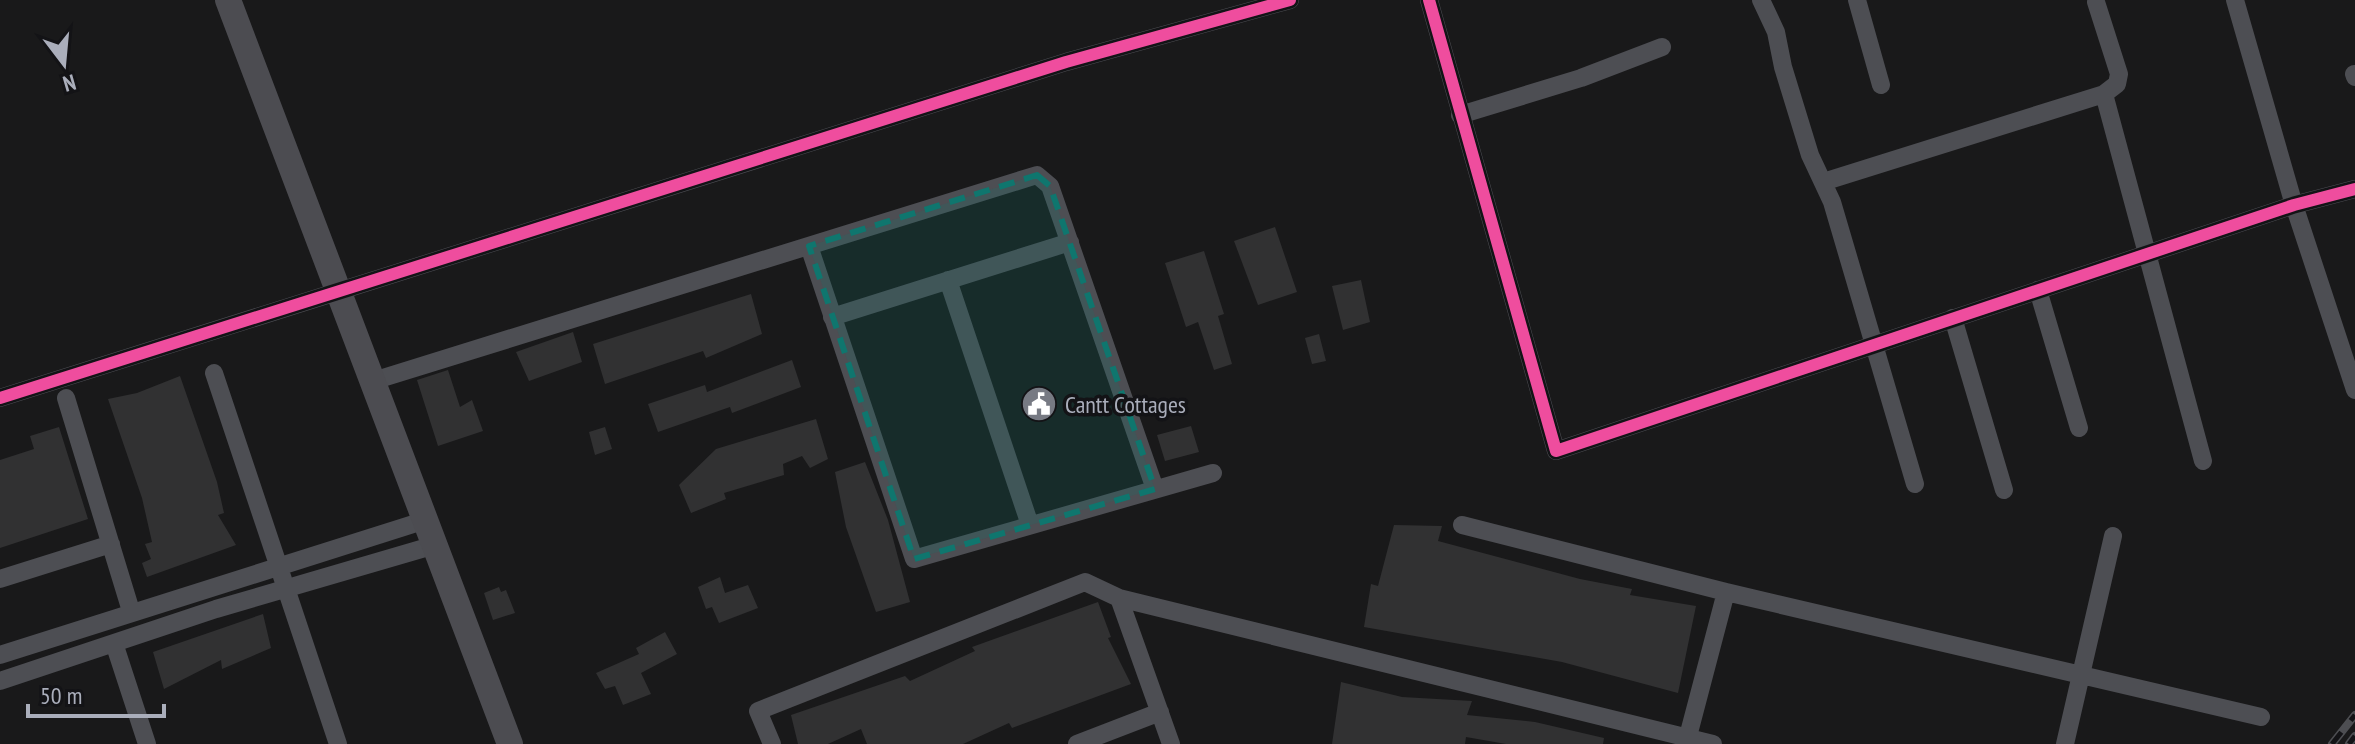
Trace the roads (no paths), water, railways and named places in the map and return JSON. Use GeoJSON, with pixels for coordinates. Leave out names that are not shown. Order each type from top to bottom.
{"type":"FeatureCollection","features":[{"type":"Feature","properties":{"kind":"main road"},"geometry":{"type":"LineString","coordinates":[[228,0],[510,744]]}},
{"type":"Feature","properties":{"kind":"street"},"geometry":{"type":"LineString","coordinates":[[0,398],[1066,62],[1290,0]]}},
{"type":"Feature","properties":{"kind":"street"},"geometry":{"type":"LineString","coordinates":[[1429,0],[1556,451],[2294,205],[2355,189]]}},
{"type":"Feature","properties":{"kind":"street"},"geometry":{"type":"LineString","coordinates":[[1761,0],[1776,32],[1783,67],[1810,155],[1832,202],[1877,344],[1915,484]]}},
{"type":"Feature","properties":{"kind":"street"},"geometry":{"type":"LineString","coordinates":[[1857,0],[1881,85]]}},
{"type":"Feature","properties":{"kind":"street"},"geometry":{"type":"LineString","coordinates":[[2235,0],[2294,205],[2355,390]]}},
{"type":"Feature","properties":{"kind":"street"},"geometry":{"type":"LineString","coordinates":[[1823,182],[2104,94],[2117,84],[2119,74],[2096,2]]}},
{"type":"Feature","properties":{"kind":"street"},"geometry":{"type":"LineString","coordinates":[[1460,115],[1581,78],[1662,47]]}},
{"type":"Feature","properties":{"kind":"street"},"geometry":{"type":"LineString","coordinates":[[2104,94],[2203,461]]}},
{"type":"Feature","properties":{"kind":"street"},"geometry":{"type":"LineString","coordinates":[[373,381],[1037,175],[1050,186],[1155,489]]}},
{"type":"Feature","properties":{"kind":"street"},"geometry":{"type":"LineString","coordinates":[[832,317],[1070,242]]}},
{"type":"Feature","properties":{"kind":"street"},"geometry":{"type":"LineString","coordinates":[[809,246],[914,559],[1213,473]]}},
{"type":"Feature","properties":{"kind":"street"},"geometry":{"type":"LineString","coordinates":[[948,280],[1030,525]]}},
{"type":"Feature","properties":{"kind":"street"},"geometry":{"type":"LineString","coordinates":[[2038,290],[2079,428]]}},
{"type":"Feature","properties":{"kind":"street"},"geometry":{"type":"LineString","coordinates":[[1953,318],[2004,490]]}},
{"type":"Feature","properties":{"kind":"street"},"geometry":{"type":"LineString","coordinates":[[214,373],[338,744]]}},
{"type":"Feature","properties":{"kind":"street"},"geometry":{"type":"LineString","coordinates":[[66,398],[131,611]]}},
{"type":"Feature","properties":{"kind":"street"},"geometry":{"type":"LineString","coordinates":[[0,655],[426,520]]}},
{"type":"Feature","properties":{"kind":"street"},"geometry":{"type":"LineString","coordinates":[[1462,525],[1726,592],[2261,717]]}},
{"type":"Feature","properties":{"kind":"street"},"geometry":{"type":"LineString","coordinates":[[2065,744],[2113,536]]}},
{"type":"Feature","properties":{"kind":"street"},"geometry":{"type":"LineString","coordinates":[[0,579],[111,544]]}},
{"type":"Feature","properties":{"kind":"street"},"geometry":{"type":"LineString","coordinates":[[0,681],[435,545]]}},
{"type":"Feature","properties":{"kind":"street"},"geometry":{"type":"LineString","coordinates":[[772,744],[758,711],[1085,582],[1119,598],[1687,741],[1713,744]]}},
{"type":"Feature","properties":{"kind":"street"},"geometry":{"type":"LineString","coordinates":[[1687,741],[1726,592]]}},
{"type":"Feature","properties":{"kind":"street"},"geometry":{"type":"LineString","coordinates":[[1119,598],[1171,744]]}},
{"type":"Feature","properties":{"kind":"street"},"geometry":{"type":"LineString","coordinates":[[114,643],[147,744]]}},
{"type":"Feature","properties":{"kind":"street"},"geometry":{"type":"LineString","coordinates":[[1077,744],[1160,712]]}},
{"type":"Feature","properties":{"kind":"railway"},"geometry":{"type":"LineString","coordinates":[[2332,744],[2355,715]]}},
{"type":"Feature","properties":{"kind":"railway"},"geometry":{"type":"LineString","coordinates":[[2349,744],[2355,736]]}},
{"type":"Feature","properties":{"kind":"place","name":"Cantt Cottages"},"geometry":{"type":"Point","coordinates":[1039,404]}}]}
